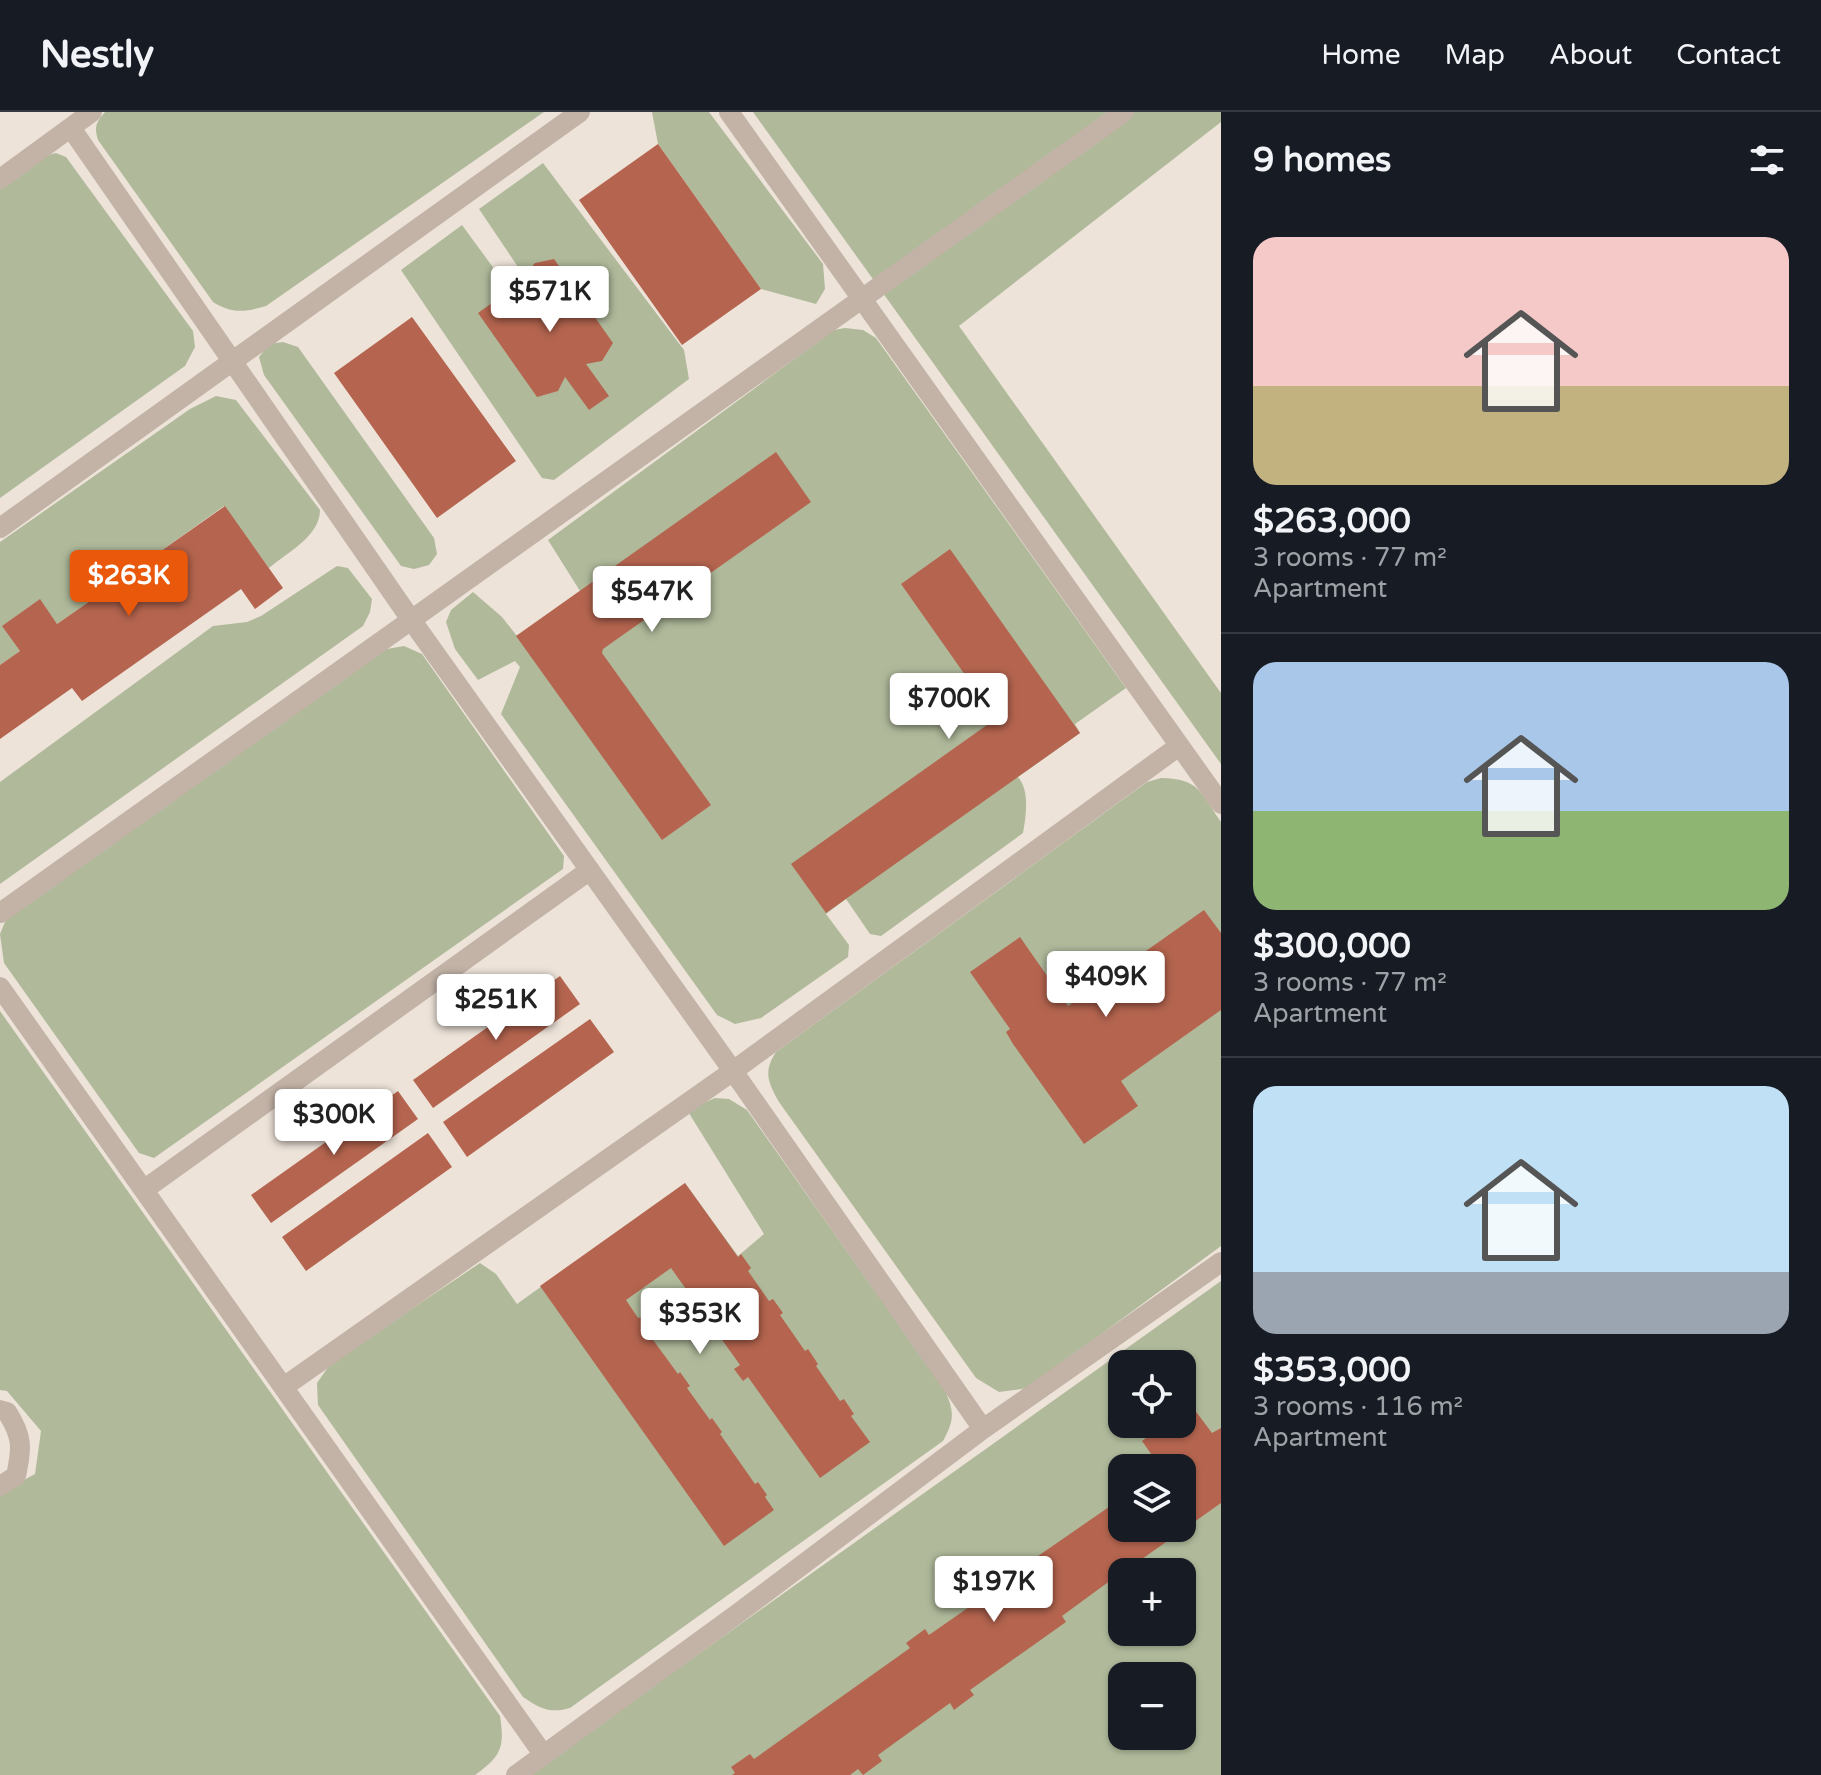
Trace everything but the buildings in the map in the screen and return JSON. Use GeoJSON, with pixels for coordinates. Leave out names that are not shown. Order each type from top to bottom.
{"type":"FeatureCollection","features":[{"type":"Feature","properties":{"kind":"lane"},"geometry":{"type":"LineString","coordinates":[[0,179],[92,112]]}},
{"type":"Feature","properties":{"kind":"lane"},"geometry":{"type":"LineString","coordinates":[[0,528],[580,112]]}},
{"type":"Feature","properties":{"kind":"lane"},"geometry":{"type":"LineString","coordinates":[[729,112],[1221,804]]}},
{"type":"Feature","properties":{"kind":"lane"},"geometry":{"type":"LineString","coordinates":[[0,913],[1124,112]]}},
{"type":"Feature","properties":{"kind":"lane"},"geometry":{"type":"LineString","coordinates":[[71,128],[412,621],[733,1071],[983,1429]]}},
{"type":"Feature","properties":{"kind":"lane"},"geometry":{"type":"LineString","coordinates":[[285,1386],[733,1071],[1179,746]]}},
{"type":"Feature","properties":{"kind":"lane"},"geometry":{"type":"LineString","coordinates":[[145,1189],[590,870]]}},
{"type":"Feature","properties":{"kind":"lane"},"geometry":{"type":"LineString","coordinates":[[0,987],[543,1754]]}},
{"type":"Feature","properties":{"kind":"lane"},"geometry":{"type":"LineString","coordinates":[[516,1775],[983,1429],[1221,1262]]}},
{"type":"Feature","properties":{"kind":"lane"},"geometry":{"type":"LineString","coordinates":[[0,1410],[7,1412],[18,1429],[22,1449],[16,1476],[0,1486]]}},
{"type":"Feature","properties":{"kind":"green space"},"geometry":{"type":"Polygon","coordinates":[[[105,112],[544,112],[266,306],[239,311],[213,302],[98,140],[97,125],[105,112]]]}},
{"type":"Feature","properties":{"kind":"green space"},"geometry":{"type":"Polygon","coordinates":[[[652,112],[709,112],[823,264],[825,289],[816,304],[761,289],[658,144],[652,112]]]}},
{"type":"Feature","properties":{"kind":"green space"},"geometry":{"type":"Polygon","coordinates":[[[753,112],[1221,112],[1221,122],[959,326],[1221,693],[1221,764],[753,112]]]}},
{"type":"Feature","properties":{"kind":"green space"},"geometry":{"type":"Polygon","coordinates":[[[56,153],[66,157],[193,331],[195,347],[185,366],[0,498],[0,186],[41,157],[56,153]]]}},
{"type":"Feature","properties":{"kind":"green space"},"geometry":{"type":"Polygon","coordinates":[[[543,163],[684,350],[689,379],[554,480],[542,478],[401,270],[462,225],[503,281],[520,270],[479,209],[543,163]]]}},
{"type":"Feature","properties":{"kind":"green space"},"geometry":{"type":"Polygon","coordinates":[[[834,330],[863,330],[876,338],[1126,688],[1075,724],[1080,733],[1018,777],[1026,796],[1023,833],[881,936],[870,934],[846,899],[826,914],[849,945],[848,957],[761,1018],[735,1024],[717,1015],[501,714],[520,667],[515,661],[478,680],[455,649],[446,622],[451,610],[473,592],[502,617],[517,636],[580,591],[548,540],[834,330]]]}},
{"type":"Feature","properties":{"kind":"green space"},"geometry":{"type":"Polygon","coordinates":[[[283,342],[298,347],[434,538],[437,554],[429,565],[414,569],[401,566],[264,375],[259,357],[269,344],[283,342]]]}},
{"type":"Feature","properties":{"kind":"green space"},"geometry":{"type":"Polygon","coordinates":[[[216,396],[236,400],[320,510],[319,519],[309,536],[269,568],[224,506],[151,558],[146,551],[131,561],[136,569],[57,624],[39,600],[3,626],[20,651],[0,665],[0,542],[190,409],[216,396]]]}},
{"type":"Feature","properties":{"kind":"green space"},"geometry":{"type":"Polygon","coordinates":[[[337,566],[348,568],[372,599],[363,626],[0,884],[0,782],[213,626],[247,622],[261,616],[337,566]]]}},
{"type":"Feature","properties":{"kind":"green space"},"geometry":{"type":"Polygon","coordinates":[[[404,646],[422,654],[564,856],[563,869],[154,1158],[139,1153],[4,963],[0,934],[7,917],[387,649],[404,646]]]}},
{"type":"Feature","properties":{"kind":"green space"},"geometry":{"type":"Polygon","coordinates":[[[1161,778],[1192,784],[1221,822],[1221,1246],[1028,1388],[999,1392],[976,1378],[779,1102],[770,1083],[769,1065],[776,1052],[1147,782],[1161,778]]]}},
{"type":"Feature","properties":{"kind":"green space"},"geometry":{"type":"Polygon","coordinates":[[[0,1011],[500,1716],[502,1736],[499,1750],[491,1762],[475,1775],[0,1775],[0,1493],[35,1474],[41,1431],[7,1391],[0,1390],[0,1011]]]}},
{"type":"Feature","properties":{"kind":"green space"},"geometry":{"type":"Polygon","coordinates":[[[715,1098],[729,1099],[747,1110],[945,1390],[951,1410],[950,1427],[943,1441],[570,1708],[545,1709],[523,1697],[318,1405],[317,1383],[331,1363],[480,1263],[496,1274],[517,1304],[685,1183],[738,1256],[764,1234],[687,1110],[715,1098]]]}},
{"type":"Feature","properties":{"kind":"green space"},"geometry":{"type":"Polygon","coordinates":[[[1221,1281],[1221,1775],[529,1775],[1108,1362],[1108,1438],[1196,1438],[1196,1350],[1124,1350],[1221,1281]]]}}]}
